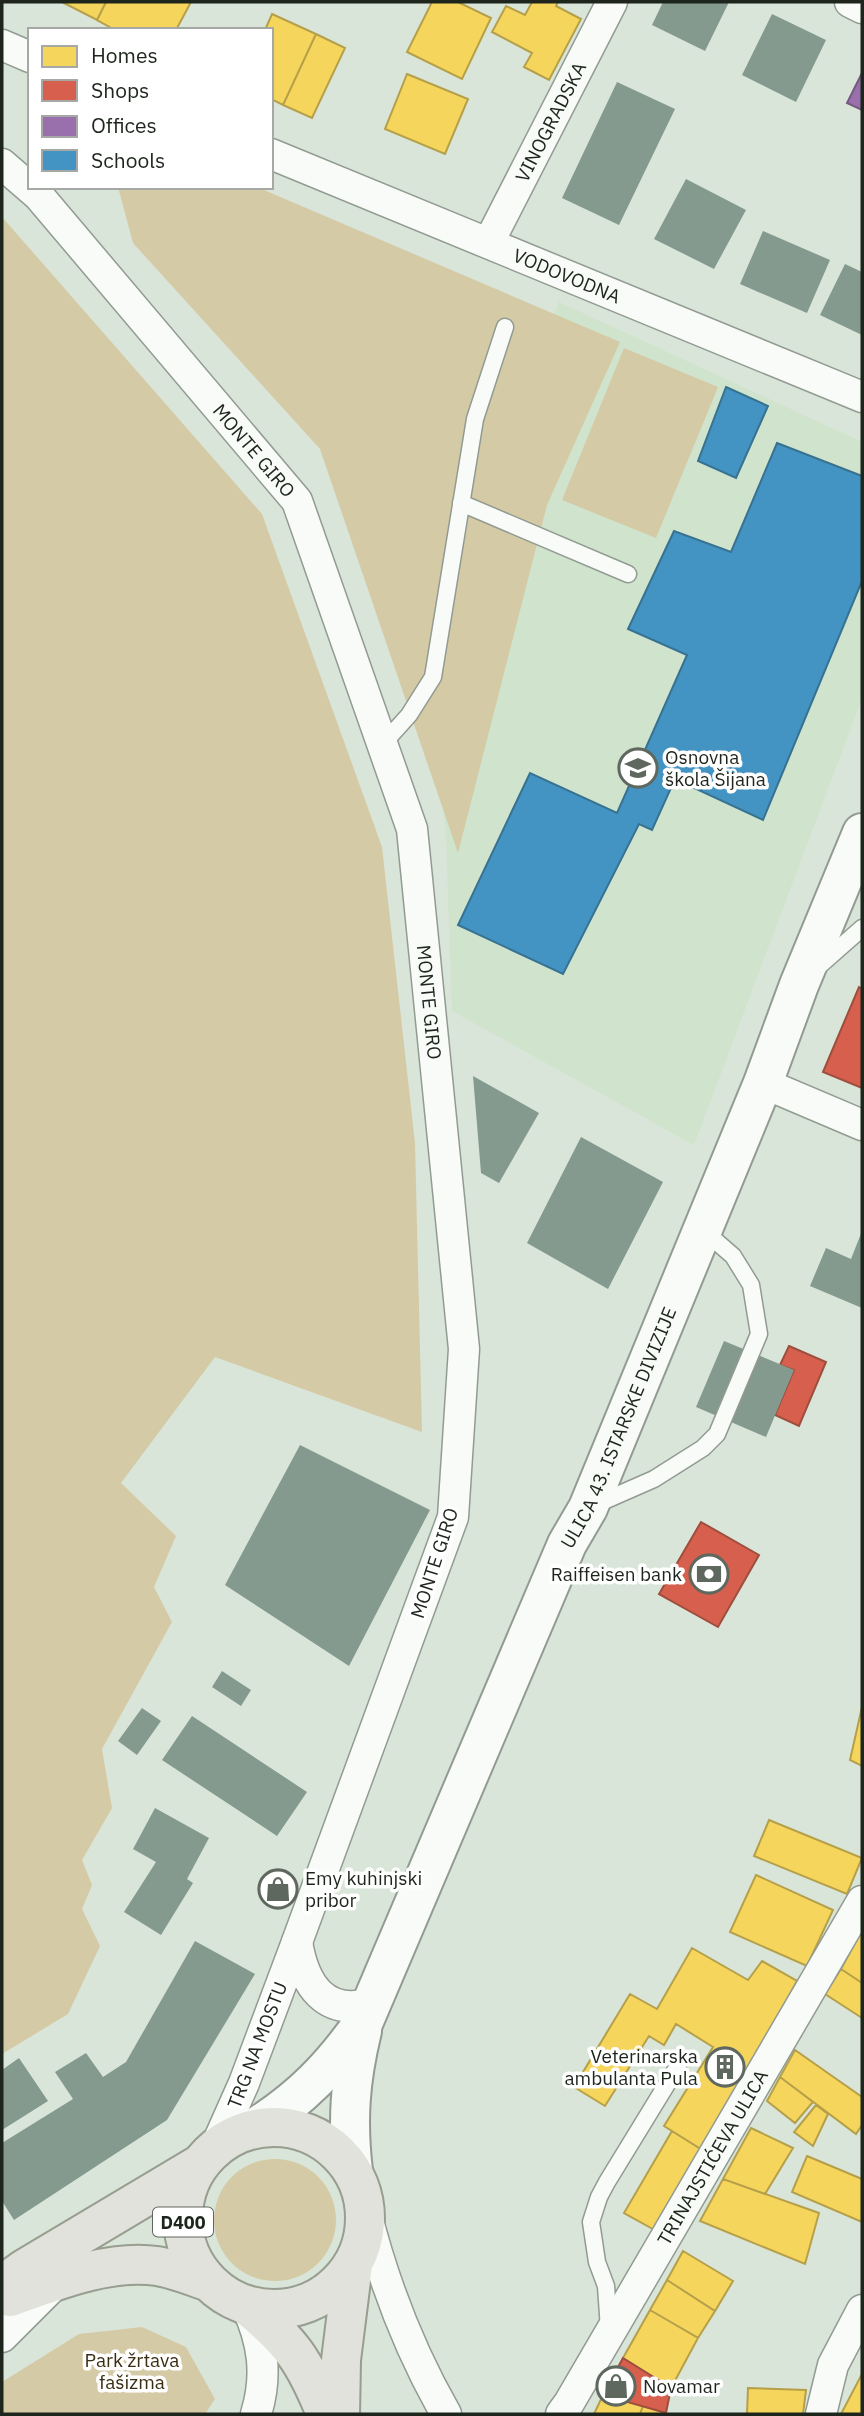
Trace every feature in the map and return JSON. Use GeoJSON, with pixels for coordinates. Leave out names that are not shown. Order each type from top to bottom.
{"type":"FeatureCollection","features":[{"type":"Feature","properties":{"kind":"main road","name":"ULICA 43. ISTARSKE DIVIZIJE"},"geometry":{"type":"LineString","coordinates":[[353,2171],[348,2135],[349,2103],[353,2069],[368,2012],[567,1544],[588,1508],[763,1083],[799,985],[861,841]]}},
{"type":"Feature","properties":{"kind":"main road","name":"ULICA 43. ISTARSKE DIVIZIJE"},"geometry":{"type":"LineString","coordinates":[[253,2129],[285,2109],[314,2083],[339,2056],[368,2012]]}},
{"type":"Feature","properties":{"kind":"main road","name":"TRG NA MOSTU"},"geometry":{"type":"LineString","coordinates":[[2,2285],[208,2156],[233,2136],[253,2129],[282,2127],[310,2133],[334,2148],[353,2171],[362,2191],[366,2213],[363,2239],[353,2264],[341,2360],[340,2414]]}},
{"type":"Feature","properties":{"kind":"main road","name":"TRG NA MOSTU"},"geometry":{"type":"LineString","coordinates":[[208,2156],[188,2187],[183,2212],[184,2238],[194,2262],[209,2283],[226,2296],[246,2305],[289,2342],[303,2364],[326,2414]]}},
{"type":"Feature","properties":{"kind":"main road","name":"TRG NA MOSTU"},"geometry":{"type":"LineString","coordinates":[[246,2305],[276,2309],[306,2303],[333,2287],[353,2264]]}},
{"type":"Feature","properties":{"kind":"main road","name":"TRG NA MOSTU"},"geometry":{"type":"LineString","coordinates":[[2,2300],[59,2279],[90,2271],[156,2266],[209,2283]]}},
{"type":"Feature","properties":{"kind":"street","name":"VINOGRADSKA"},"geometry":{"type":"LineString","coordinates":[[489,242],[612,2]]}},
{"type":"Feature","properties":{"kind":"street"},"geometry":{"type":"LineString","coordinates":[[850,2],[862,8]]}},
{"type":"Feature","properties":{"kind":"street"},"geometry":{"type":"LineString","coordinates":[[2,45],[28,56]]}},
{"type":"Feature","properties":{"kind":"street","name":"VODOVODNA"},"geometry":{"type":"LineString","coordinates":[[273,155],[862,397]]}},
{"type":"Feature","properties":{"kind":"street","name":"MONTE GIRO"},"geometry":{"type":"LineString","coordinates":[[2,164],[28,186]]}},
{"type":"Feature","properties":{"kind":"street","name":"MONTE GIRO"},"geometry":{"type":"LineString","coordinates":[[31,189],[297,501],[412,829],[464,1349],[453,1517],[297,1942]]}},
{"type":"Feature","properties":{"kind":"street"},"geometry":{"type":"LineString","coordinates":[[763,1083],[862,1125]]}},
{"type":"Feature","properties":{"kind":"street","name":"TRINAJSTIĆEVA ULICA"},"geometry":{"type":"LineString","coordinates":[[561,2414],[610,2335],[862,1901]]}},
{"type":"Feature","properties":{"kind":"street"},"geometry":{"type":"LineString","coordinates":[[297,1942],[303,1972],[326,2000],[339,2007],[368,2012]]}},
{"type":"Feature","properties":{"kind":"street","name":"TRG NA MOSTU"},"geometry":{"type":"LineString","coordinates":[[208,2156],[244,2083],[297,1942]]}},
{"type":"Feature","properties":{"kind":"street"},"geometry":{"type":"LineString","coordinates":[[366,2213],[384,2278],[425,2377],[446,2414]]}},
{"type":"Feature","properties":{"kind":"street"},"geometry":{"type":"LineString","coordinates":[[2,2337],[59,2279]]}},
{"type":"Feature","properties":{"kind":"street"},"geometry":{"type":"LineString","coordinates":[[246,2305],[256,2328],[264,2372],[257,2414]]}},
{"type":"Feature","properties":{"kind":"street"},"geometry":{"type":"LineString","coordinates":[[821,2414],[833,2365],[862,2310]]}},
{"type":"Feature","properties":{"kind":"lane"},"geometry":{"type":"LineString","coordinates":[[382,745],[409,715],[433,677],[475,419],[505,327]]}},
{"type":"Feature","properties":{"kind":"lane"},"geometry":{"type":"LineString","coordinates":[[461,503],[628,573]]}},
{"type":"Feature","properties":{"kind":"lane"},"geometry":{"type":"LineString","coordinates":[[799,985],[862,928]]}},
{"type":"Feature","properties":{"kind":"lane"},"geometry":{"type":"LineString","coordinates":[[588,1508],[654,1479],[703,1448],[717,1434],[759,1334],[751,1285],[733,1256],[701,1229]]}},
{"type":"Feature","properties":{"kind":"lane"},"geometry":{"type":"LineString","coordinates":[[610,2335],[606,2286],[597,2262],[591,2222],[603,2189],[678,2066]]}},
{"type":"Feature","properties":{"kind":"shaded area","name":"Osnovna škola Šijana"},"geometry":{"type":"Polygon","coordinates":[[[559,302],[862,442],[862,698],[694,1145],[452,1011],[446,838],[427,618],[559,302]]]}},
{"type":"Feature","properties":{"kind":"green space"},"geometry":{"type":"Polygon","coordinates":[[[119,189],[262,189],[620,342],[547,505],[458,853],[320,449],[133,243],[119,189]]]}},
{"type":"Feature","properties":{"kind":"green space"},"geometry":{"type":"Polygon","coordinates":[[[2,217],[262,514],[382,847],[415,1143],[422,1432],[215,1357],[121,1483],[176,1536],[154,1587],[172,1622],[102,1749],[112,1808],[82,1860],[92,1885],[82,1909],[100,1946],[68,2014],[2,2054],[2,217]]]}},
{"type":"Feature","properties":{"kind":"green space"},"geometry":{"type":"Polygon","coordinates":[[[624,348],[718,387],[656,538],[562,500],[624,348]]]}},
{"type":"Feature","properties":{"kind":"green space"},"geometry":{"type":"Polygon","coordinates":[[[275,2159],[298,2164],[318,2177],[331,2197],[336,2220],[331,2243],[318,2263],[298,2276],[275,2281],[252,2276],[232,2263],[219,2243],[214,2220],[219,2197],[232,2177],[252,2164],[275,2159]]]}},
{"type":"Feature","properties":{"kind":"green space","name":"Park žrtava fašizma"},"geometry":{"type":"Polygon","coordinates":[[[142,2327],[186,2347],[215,2399],[205,2414],[2,2414],[2,2382],[79,2334],[142,2327]]]}},
{"type":"Feature","properties":{"kind":"building: Homes"},"geometry":{"type":"Polygon","coordinates":[[[62,2],[106,2],[97,20],[62,2]]]}},
{"type":"Feature","properties":{"kind":"building: Homes"},"geometry":{"type":"Polygon","coordinates":[[[106,2],[191,2],[177,28],[111,28],[97,20],[106,2]]]}},
{"type":"Feature","properties":{"kind":"building: Homes"},"geometry":{"type":"Polygon","coordinates":[[[432,2],[458,2],[491,18],[462,79],[407,52],[432,2]]]}},
{"type":"Feature","properties":{"kind":"building: Homes"},"geometry":{"type":"Polygon","coordinates":[[[532,2],[558,2],[556,6],[581,19],[549,80],[524,67],[532,53],[492,32],[506,6],[525,15],[532,2]]]}},
{"type":"Feature","properties":{"kind":"building: Homes"},"geometry":{"type":"Polygon","coordinates":[[[272,14],[316,34],[283,105],[273,100],[273,28],[266,28],[272,14]]]}},
{"type":"Feature","properties":{"kind":"building: Homes"},"geometry":{"type":"Polygon","coordinates":[[[316,34],[345,48],[312,118],[283,105],[316,34]]]}},
{"type":"Feature","properties":{"kind":"building: Homes"},"geometry":{"type":"Polygon","coordinates":[[[407,74],[468,99],[445,154],[385,129],[407,74]]]}},
{"type":"Feature","properties":{"kind":"building: Homes"},"geometry":{"type":"Polygon","coordinates":[[[862,1707],[862,1766],[850,1760],[862,1707]]]}},
{"type":"Feature","properties":{"kind":"building: Homes"},"geometry":{"type":"Polygon","coordinates":[[[769,1820],[862,1858],[847,1894],[754,1856],[769,1820]]]}},
{"type":"Feature","properties":{"kind":"building: Homes"},"geometry":{"type":"Polygon","coordinates":[[[756,1875],[833,1910],[807,1966],[730,1932],[756,1875]]]}},
{"type":"Feature","properties":{"kind":"building: Homes"},"geometry":{"type":"Polygon","coordinates":[[[862,1930],[862,1983],[841,1969],[862,1930]]]}},
{"type":"Feature","properties":{"kind":"building: Homes","name":"Veterinarska ambulanta Pula"},"geometry":{"type":"Polygon","coordinates":[[[692,1948],[748,1980],[762,1961],[797,1981],[704,2151],[664,2126],[713,2047],[676,2024],[664,2045],[649,2036],[605,2106],[574,2087],[630,1994],[657,2009],[692,1948]]]}},
{"type":"Feature","properties":{"kind":"building: Homes"},"geometry":{"type":"Polygon","coordinates":[[[841,1969],[862,1983],[862,2018],[825,1994],[841,1969]]]}},
{"type":"Feature","properties":{"kind":"building: Homes"},"geometry":{"type":"Polygon","coordinates":[[[795,2050],[862,2097],[862,2125],[856,2134],[780,2077],[795,2050]]]}},
{"type":"Feature","properties":{"kind":"building: Homes"},"geometry":{"type":"Polygon","coordinates":[[[780,2077],[813,2102],[795,2123],[767,2101],[780,2077]]]}},
{"type":"Feature","properties":{"kind":"building: Homes"},"geometry":{"type":"Polygon","coordinates":[[[816,2105],[828,2114],[813,2146],[794,2132],[816,2105]]]}},
{"type":"Feature","properties":{"kind":"building: Homes"},"geometry":{"type":"Polygon","coordinates":[[[751,2128],[793,2148],[765,2194],[723,2179],[751,2128]]]}},
{"type":"Feature","properties":{"kind":"building: Homes"},"geometry":{"type":"Polygon","coordinates":[[[672,2131],[704,2151],[660,2233],[624,2213],[672,2131]]]}},
{"type":"Feature","properties":{"kind":"building: Homes"},"geometry":{"type":"Polygon","coordinates":[[[807,2156],[862,2179],[862,2222],[792,2192],[807,2156]]]}},
{"type":"Feature","properties":{"kind":"building: Homes"},"geometry":{"type":"Polygon","coordinates":[[[723,2179],[819,2213],[805,2264],[700,2221],[723,2179]]]}},
{"type":"Feature","properties":{"kind":"building: Homes"},"geometry":{"type":"Polygon","coordinates":[[[683,2251],[733,2281],[715,2311],[667,2280],[683,2251]]]}},
{"type":"Feature","properties":{"kind":"building: Homes"},"geometry":{"type":"Polygon","coordinates":[[[667,2280],[715,2311],[698,2338],[650,2310],[667,2280]]]}},
{"type":"Feature","properties":{"kind":"building: Homes"},"geometry":{"type":"Polygon","coordinates":[[[650,2310],[698,2338],[671,2388],[623,2358],[650,2310]]]}},
{"type":"Feature","properties":{"kind":"building: Homes"},"geometry":{"type":"Polygon","coordinates":[[[862,2374],[862,2414],[841,2414],[862,2374]]]}},
{"type":"Feature","properties":{"kind":"building: Homes"},"geometry":{"type":"Polygon","coordinates":[[[748,2388],[806,2390],[803,2414],[747,2414],[748,2388]]]}},
{"type":"Feature","properties":{"kind":"building: Homes"},"geometry":{"type":"Polygon","coordinates":[[[603,2395],[643,2406],[640,2414],[594,2414],[603,2395]]]}},
{"type":"Feature","properties":{"kind":"building: Homes"},"geometry":{"type":"Polygon","coordinates":[[[643,2406],[666,2413],[666,2414],[640,2414],[643,2406]]]}},
{"type":"Feature","properties":{"kind":"building: Shops"},"geometry":{"type":"Polygon","coordinates":[[[859,987],[862,989],[862,1088],[823,1072],[859,987]]]}},
{"type":"Feature","properties":{"kind":"building: Shops"},"geometry":{"type":"Polygon","coordinates":[[[789,1346],[826,1362],[799,1426],[775,1415],[794,1370],[780,1365],[789,1346]]]}},
{"type":"Feature","properties":{"kind":"building: Shops","name":"Raiffeisen bank"},"geometry":{"type":"Polygon","coordinates":[[[701,1522],[759,1555],[718,1627],[659,1594],[701,1522]]]}},
{"type":"Feature","properties":{"kind":"building: Shops"},"geometry":{"type":"Polygon","coordinates":[[[623,2358],[671,2388],[666,2413],[603,2395],[623,2358]]]}},
{"type":"Feature","properties":{"kind":"building: Offices"},"geometry":{"type":"Polygon","coordinates":[[[862,73],[862,110],[847,103],[862,73]]]}},
{"type":"Feature","properties":{"kind":"building: Schools"},"geometry":{"type":"Polygon","coordinates":[[[726,387],[768,406],[736,478],[698,461],[726,387]]]}},
{"type":"Feature","properties":{"kind":"building: Schools"},"geometry":{"type":"Polygon","coordinates":[[[777,443],[862,476],[862,581],[763,820],[675,779],[652,830],[639,824],[563,974],[458,925],[530,773],[617,813],[687,655],[628,629],[674,531],[731,552],[777,443]]]}},
{"type":"Feature","properties":{"kind":"building: Other"},"geometry":{"type":"Polygon","coordinates":[[[663,2],[729,2],[705,51],[652,25],[663,2]]]}},
{"type":"Feature","properties":{"kind":"building: Other"},"geometry":{"type":"Polygon","coordinates":[[[772,14],[826,40],[796,102],[742,75],[772,14]]]}},
{"type":"Feature","properties":{"kind":"building: Other"},"geometry":{"type":"Polygon","coordinates":[[[617,82],[675,109],[619,225],[562,198],[617,82]]]}},
{"type":"Feature","properties":{"kind":"building: Other"},"geometry":{"type":"Polygon","coordinates":[[[686,179],[746,210],[714,269],[654,239],[686,179]]]}},
{"type":"Feature","properties":{"kind":"building: Other"},"geometry":{"type":"Polygon","coordinates":[[[763,231],[830,260],[807,313],[740,284],[763,231]]]}},
{"type":"Feature","properties":{"kind":"building: Other"},"geometry":{"type":"Polygon","coordinates":[[[845,264],[862,272],[862,335],[820,315],[845,264]]]}},
{"type":"Feature","properties":{"kind":"building: Other"},"geometry":{"type":"Polygon","coordinates":[[[473,1076],[539,1113],[499,1183],[481,1173],[473,1076]]]}},
{"type":"Feature","properties":{"kind":"building: Other"},"geometry":{"type":"Polygon","coordinates":[[[581,1137],[663,1182],[608,1289],[527,1243],[581,1137]]]}},
{"type":"Feature","properties":{"kind":"building: Other"},"geometry":{"type":"Polygon","coordinates":[[[862,1231],[862,1308],[810,1286],[826,1248],[851,1259],[862,1231]]]}},
{"type":"Feature","properties":{"kind":"building: Other"},"geometry":{"type":"Polygon","coordinates":[[[724,1341],[794,1370],[766,1437],[696,1407],[724,1341]]]}},
{"type":"Feature","properties":{"kind":"building: Other"},"geometry":{"type":"Polygon","coordinates":[[[300,1445],[430,1510],[349,1666],[225,1585],[300,1445]]]}},
{"type":"Feature","properties":{"kind":"building: Other"},"geometry":{"type":"Polygon","coordinates":[[[222,1671],[251,1690],[241,1706],[212,1687],[222,1671]]]}},
{"type":"Feature","properties":{"kind":"building: Other"},"geometry":{"type":"Polygon","coordinates":[[[142,1708],[161,1721],[137,1755],[118,1741],[142,1708]]]}},
{"type":"Feature","properties":{"kind":"building: Other"},"geometry":{"type":"Polygon","coordinates":[[[192,1716],[307,1792],[277,1836],[162,1760],[192,1716]]]}},
{"type":"Feature","properties":{"kind":"building: Other"},"geometry":{"type":"Polygon","coordinates":[[[155,1808],[209,1838],[187,1879],[193,1883],[161,1935],[124,1912],[156,1862],[133,1849],[155,1808]]]}},
{"type":"Feature","properties":{"kind":"building: Other"},"geometry":{"type":"Polygon","coordinates":[[[195,1941],[255,1974],[167,2120],[14,2220],[2,2201],[2,2143],[73,2099],[55,2072],[86,2053],[103,2077],[126,2062],[195,1941]]]}},
{"type":"Feature","properties":{"kind":"building: Other"},"geometry":{"type":"Polygon","coordinates":[[[19,2058],[48,2101],[2,2130],[2,2070],[19,2058]]]}},
{"type":"Feature","properties":{"kind":"place","name":"Osnovna škola Šijana"},"geometry":{"type":"Point","coordinates":[638,768]}},
{"type":"Feature","properties":{"kind":"place","name":"Raiffeisen bank"},"geometry":{"type":"Point","coordinates":[709,1574]}},
{"type":"Feature","properties":{"kind":"place","name":"Emy kuhinjski pribor"},"geometry":{"type":"Point","coordinates":[278,1889]}},
{"type":"Feature","properties":{"kind":"place","name":"Veterinarska ambulanta Pula"},"geometry":{"type":"Point","coordinates":[725,2067]}},
{"type":"Feature","properties":{"kind":"place","name":"Novamar"},"geometry":{"type":"Point","coordinates":[616,2386]}}]}
